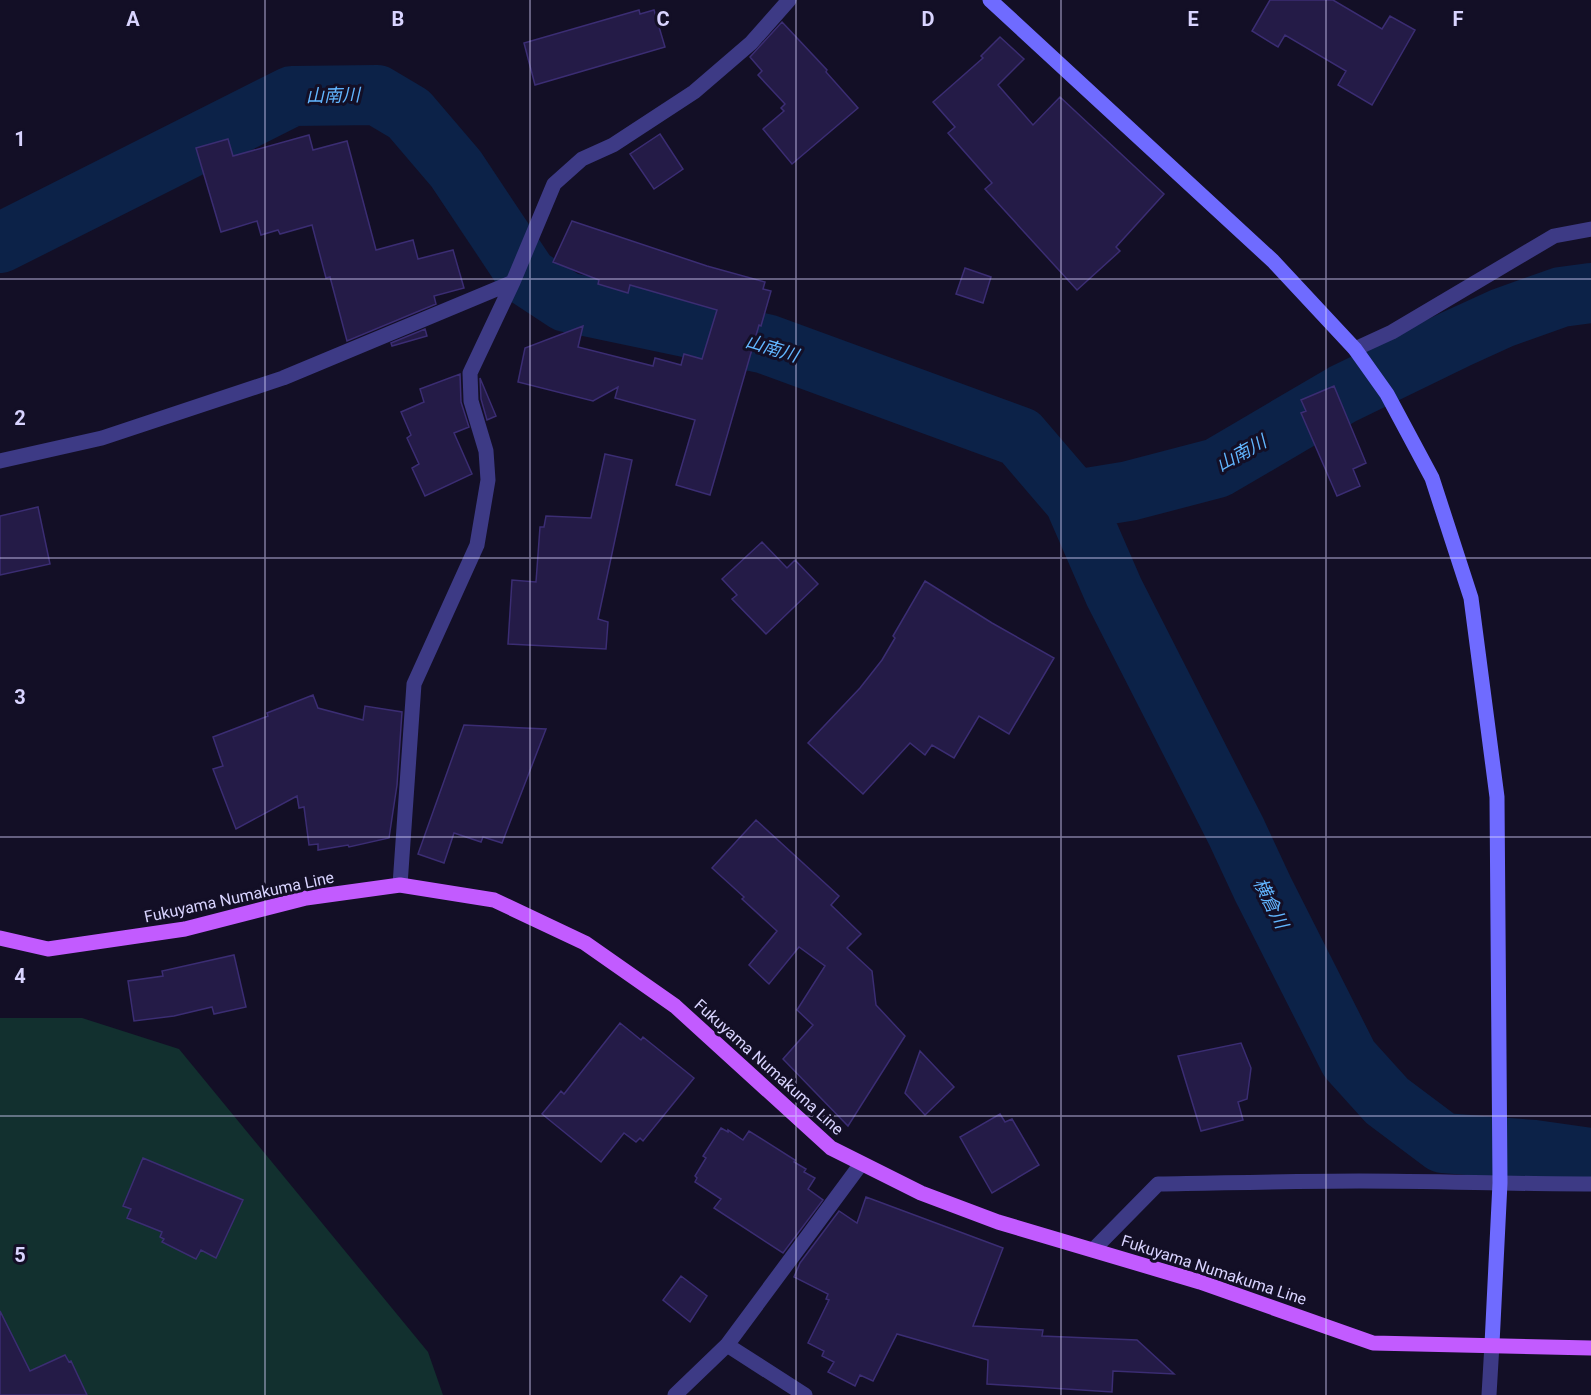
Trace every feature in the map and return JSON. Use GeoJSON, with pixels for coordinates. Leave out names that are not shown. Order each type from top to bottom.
{"type":"FeatureCollection","features":[{"type":"Feature","properties":{"kind":"main road","name":"Fukuyama Numakuma Line"},"geometry":{"type":"LineString","coordinates":[[0,938],[48,949],[185,929],[306,898],[400,885],[494,900],[585,943],[675,1006],[831,1148],[921,1193],[998,1222],[1200,1282],[1373,1342],[1591,1347]]}},
{"type":"Feature","properties":{"kind":"street"},"geometry":{"type":"LineString","coordinates":[[400,885],[414,684],[477,545],[488,480],[486,451],[471,401],[470,373],[513,282],[554,184],[582,159],[613,145],[694,92],[752,43],[789,0]]}},
{"type":"Feature","properties":{"kind":"street"},"geometry":{"type":"LineString","coordinates":[[990,0],[1273,261],[1355,350],[1387,394],[1432,478],[1471,598],[1497,797],[1500,1183],[1490,1395]]}},
{"type":"Feature","properties":{"kind":"street"},"geometry":{"type":"LineString","coordinates":[[1355,350],[1392,332],[1554,236],[1591,229]]}},
{"type":"Feature","properties":{"kind":"street"},"geometry":{"type":"LineString","coordinates":[[0,461],[102,438],[283,378],[513,282]]}},
{"type":"Feature","properties":{"kind":"street"},"geometry":{"type":"LineString","coordinates":[[675,1395],[727,1345],[861,1164]]}},
{"type":"Feature","properties":{"kind":"street"},"geometry":{"type":"LineString","coordinates":[[1094,1249],[1158,1184],[1356,1181],[1527,1185],[1591,1184]]}},
{"type":"Feature","properties":{"kind":"street"},"geometry":{"type":"LineString","coordinates":[[727,1345],[805,1395]]}},
{"type":"Feature","properties":{"kind":"green space"},"geometry":{"type":"Polygon","coordinates":[[[0,1018],[82,1018],[179,1049],[428,1352],[443,1395],[0,1395],[0,1018]]]}},
{"type":"Feature","properties":{"kind":"building"},"geometry":{"type":"Polygon","coordinates":[[[1270,0],[1333,0],[1382,29],[1390,16],[1415,30],[1372,105],[1338,85],[1346,71],[1285,35],[1278,47],[1252,31],[1270,0]]]}},
{"type":"Feature","properties":{"kind":"building"},"geometry":{"type":"Polygon","coordinates":[[[639,10],[640,14],[654,10],[665,47],[535,85],[524,43],[639,10]]]}},
{"type":"Feature","properties":{"kind":"building"},"geometry":{"type":"Polygon","coordinates":[[[782,22],[827,70],[826,72],[858,108],[792,164],[763,129],[784,111],[781,108],[785,104],[758,75],[762,71],[750,57],[782,22]]]}},
{"type":"Feature","properties":{"kind":"building"},"geometry":{"type":"Polygon","coordinates":[[[1000,37],[1024,59],[998,85],[1033,125],[1060,97],[1164,194],[1116,247],[1120,251],[1077,290],[985,189],[992,183],[948,133],[955,127],[933,102],[983,58],[981,56],[1000,37]]]}},
{"type":"Feature","properties":{"kind":"building"},"geometry":{"type":"Polygon","coordinates":[[[660,134],[683,169],[654,189],[630,154],[660,134]]]}},
{"type":"Feature","properties":{"kind":"building"},"geometry":{"type":"Polygon","coordinates":[[[309,135],[313,150],[347,141],[376,250],[413,240],[418,259],[453,250],[464,288],[434,296],[436,304],[347,341],[330,277],[326,278],[312,225],[280,234],[278,230],[261,235],[257,221],[221,232],[196,148],[228,139],[233,156],[309,135]]]}},
{"type":"Feature","properties":{"kind":"building"},"geometry":{"type":"Polygon","coordinates":[[[572,221],[707,266],[765,282],[763,289],[771,291],[710,495],[676,485],[695,420],[615,398],[618,387],[593,401],[518,382],[525,348],[583,326],[578,347],[653,366],[655,358],[681,365],[684,354],[702,359],[717,310],[630,285],[628,293],[598,284],[599,280],[553,262],[572,221]]]}},
{"type":"Feature","properties":{"kind":"building"},"geometry":{"type":"Polygon","coordinates":[[[965,268],[991,277],[983,303],[956,294],[965,268]]]}},
{"type":"Feature","properties":{"kind":"building"},"geometry":{"type":"Polygon","coordinates":[[[425,329],[427,336],[392,346],[391,343],[425,329]]]}},
{"type":"Feature","properties":{"kind":"building"},"geometry":{"type":"Polygon","coordinates":[[[460,374],[461,402],[469,427],[454,433],[472,474],[425,496],[412,468],[419,464],[407,438],[411,435],[401,412],[424,402],[420,389],[460,374]]]}},
{"type":"Feature","properties":{"kind":"building"},"geometry":{"type":"Polygon","coordinates":[[[480,378],[496,416],[487,420],[481,399],[480,378]]]}},
{"type":"Feature","properties":{"kind":"building"},"geometry":{"type":"Polygon","coordinates":[[[1334,386],[1366,463],[1353,469],[1360,486],[1337,496],[1301,413],[1306,411],[1301,400],[1334,386]]]}},
{"type":"Feature","properties":{"kind":"building"},"geometry":{"type":"Polygon","coordinates":[[[605,454],[632,460],[598,619],[608,622],[606,649],[508,644],[512,580],[536,582],[540,527],[544,527],[546,516],[591,518],[605,454]]]}},
{"type":"Feature","properties":{"kind":"building"},"geometry":{"type":"Polygon","coordinates":[[[38,507],[50,564],[0,575],[0,516],[38,507]]]}},
{"type":"Feature","properties":{"kind":"building"},"geometry":{"type":"Polygon","coordinates":[[[762,542],[787,568],[795,560],[818,584],[766,634],[732,599],[737,595],[722,579],[762,542]]]}},
{"type":"Feature","properties":{"kind":"building"},"geometry":{"type":"Polygon","coordinates":[[[925,581],[1054,658],[1009,734],[979,716],[954,758],[932,745],[925,755],[910,743],[863,794],[808,743],[860,688],[882,660],[895,638],[893,636],[925,581]]]}},
{"type":"Feature","properties":{"kind":"building"},"geometry":{"type":"Polygon","coordinates":[[[313,695],[318,708],[363,720],[365,706],[402,712],[397,785],[389,838],[349,847],[348,845],[318,850],[318,844],[309,845],[304,807],[299,808],[297,796],[236,829],[213,769],[223,766],[213,737],[268,716],[267,713],[313,695]]]}},
{"type":"Feature","properties":{"kind":"building"},"geometry":{"type":"Polygon","coordinates":[[[464,725],[546,729],[502,843],[483,837],[481,842],[454,833],[444,863],[418,854],[464,725]]]}},
{"type":"Feature","properties":{"kind":"building"},"geometry":{"type":"Polygon","coordinates":[[[756,820],[839,896],[831,905],[861,934],[847,948],[872,971],[876,1005],[905,1036],[848,1126],[783,1059],[813,1025],[797,1010],[825,966],[799,947],[769,984],[749,965],[777,931],[712,868],[756,820]]]}},
{"type":"Feature","properties":{"kind":"building"},"geometry":{"type":"Polygon","coordinates":[[[234,955],[246,1007],[214,1014],[212,1007],[174,1016],[134,1021],[128,981],[163,976],[162,971],[234,955]]]}},
{"type":"Feature","properties":{"kind":"building"},"geometry":{"type":"Polygon","coordinates":[[[620,1023],[641,1040],[643,1037],[694,1078],[643,1141],[640,1138],[636,1142],[624,1133],[601,1162],[542,1114],[561,1091],[564,1094],[620,1023]]]}},
{"type":"Feature","properties":{"kind":"building"},"geometry":{"type":"Polygon","coordinates":[[[1241,1043],[1251,1068],[1247,1099],[1238,1102],[1243,1120],[1201,1131],[1178,1056],[1241,1043]]]}},
{"type":"Feature","properties":{"kind":"building"},"geometry":{"type":"Polygon","coordinates":[[[920,1051],[954,1087],[925,1115],[905,1093],[920,1051]]]}},
{"type":"Feature","properties":{"kind":"building"},"geometry":{"type":"Polygon","coordinates":[[[1000,1114],[1005,1122],[1012,1119],[1039,1165],[992,1193],[960,1137],[1000,1114]]]}},
{"type":"Feature","properties":{"kind":"building"},"geometry":{"type":"Polygon","coordinates":[[[721,1128],[743,1140],[749,1131],[795,1160],[794,1162],[806,1169],[804,1172],[815,1178],[808,1189],[823,1200],[783,1253],[714,1208],[721,1199],[695,1182],[697,1178],[695,1176],[706,1158],[703,1156],[721,1128]]]}},
{"type":"Feature","properties":{"kind":"building"},"geometry":{"type":"Polygon","coordinates":[[[143,1158],[243,1200],[216,1258],[201,1250],[196,1259],[162,1242],[164,1239],[160,1237],[162,1232],[127,1218],[131,1209],[123,1206],[143,1158]]]}},
{"type":"Feature","properties":{"kind":"building"},"geometry":{"type":"Polygon","coordinates":[[[866,1197],[1003,1248],[973,1326],[1043,1330],[1042,1336],[1137,1340],[1174,1374],[1113,1371],[1112,1392],[987,1384],[988,1360],[897,1334],[873,1381],[860,1375],[855,1386],[828,1372],[834,1362],[822,1356],[824,1351],[808,1343],[829,1300],[826,1299],[828,1294],[794,1277],[800,1263],[839,1211],[857,1223],[866,1197]]]}},
{"type":"Feature","properties":{"kind":"building"},"geometry":{"type":"Polygon","coordinates":[[[681,1276],[707,1296],[690,1322],[663,1300],[681,1276]]]}},
{"type":"Feature","properties":{"kind":"building"},"geometry":{"type":"Polygon","coordinates":[[[0,1311],[30,1371],[65,1355],[69,1362],[71,1361],[87,1395],[0,1395],[0,1311]]]}},
{"type":"Feature","properties":{"kind":"waterway","name":"山南川"},"geometry":{"type":"LineString","coordinates":[[0,243],[292,96],[377,95],[409,114],[456,169],[528,277],[566,302],[766,344],[1020,437],[1074,500],[1114,592],[1349,1059],[1387,1101],[1443,1143],[1534,1150],[1591,1158]]}},
{"type":"Feature","properties":{"kind":"waterway","name":"山南川"},"geometry":{"type":"LineString","coordinates":[[1074,500],[1129,491],[1217,468],[1343,394],[1456,339],[1502,318],[1561,297],[1591,293]]}},
{"type":"Feature","properties":{"kind":"water label","name":"横倉川"},"geometry":{"type":"Point","coordinates":[1271,903]}}]}
